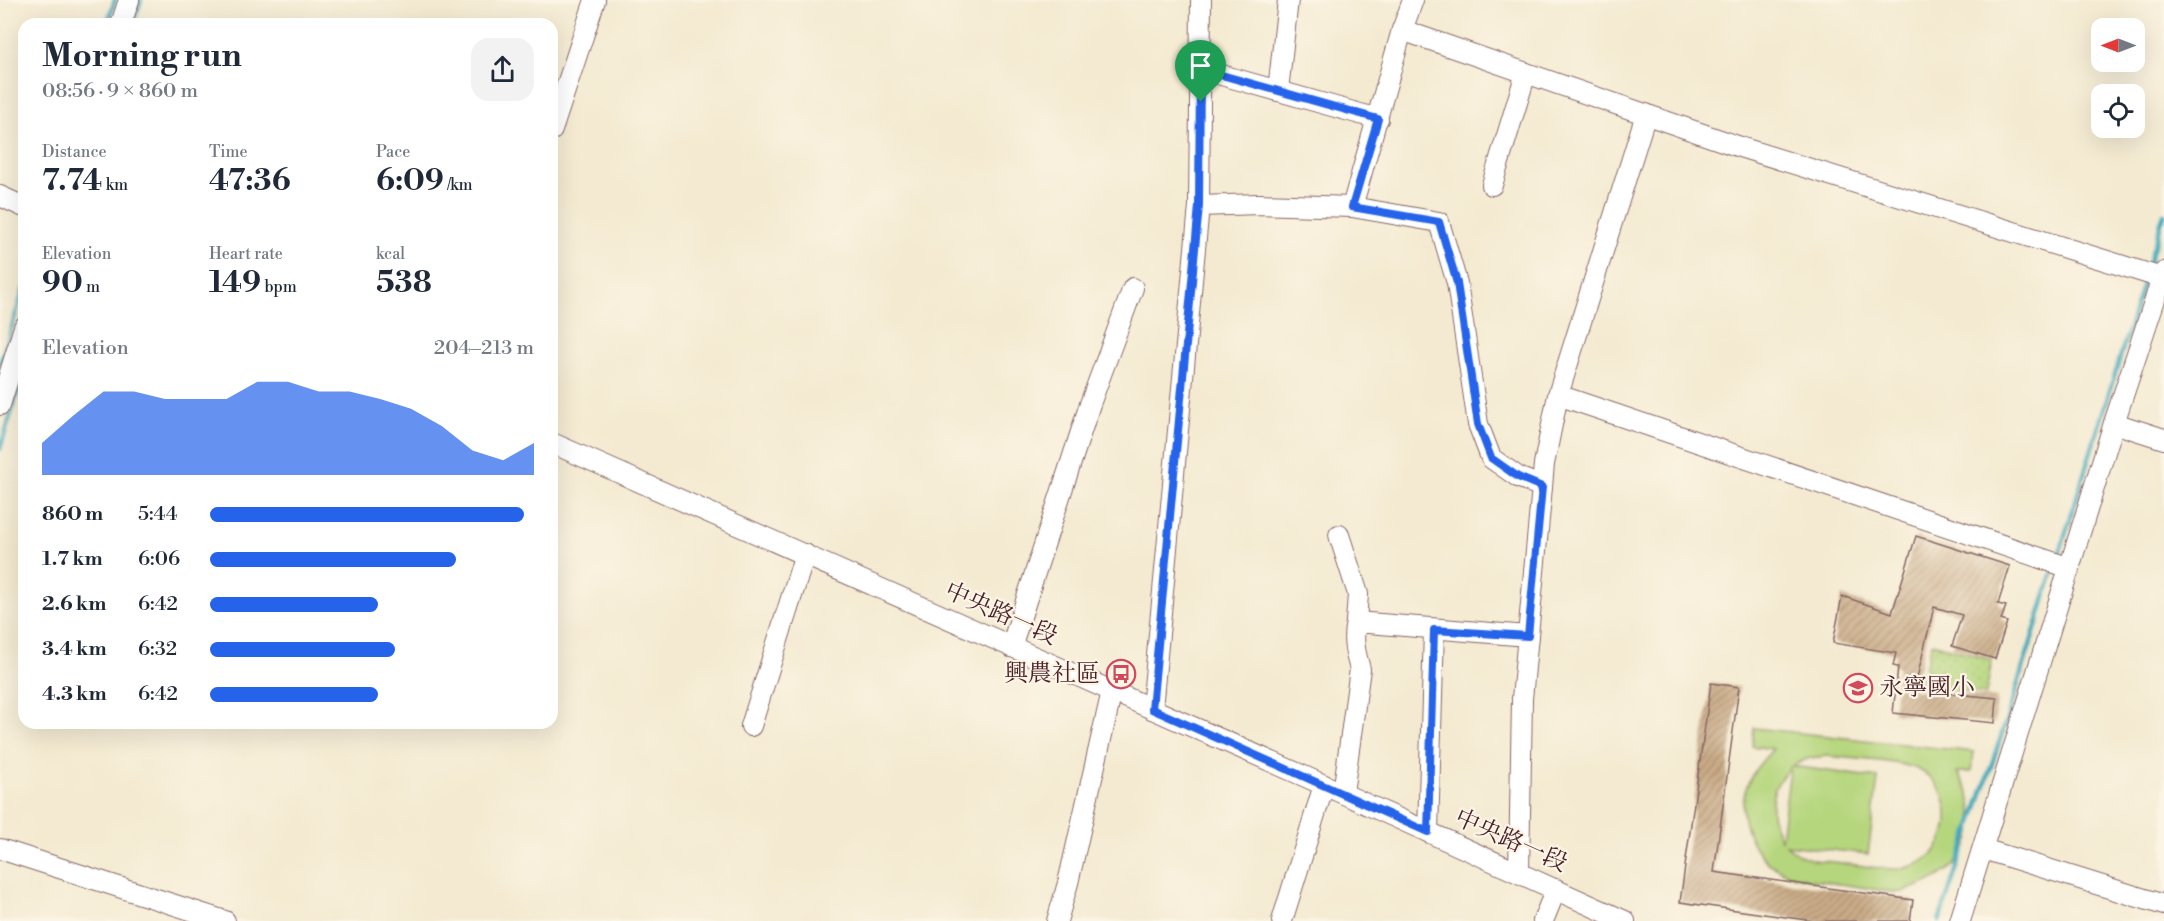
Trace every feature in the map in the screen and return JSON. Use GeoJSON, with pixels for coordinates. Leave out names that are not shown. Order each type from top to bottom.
{"type":"FeatureCollection","features":[{"type":"Feature","properties":{"kind":"street"},"geometry":{"type":"LineString","coordinates":[[123,18],[129,0]]}},
{"type":"Feature","properties":{"kind":"street"},"geometry":{"type":"LineString","coordinates":[[558,112],[595,0]]}},
{"type":"Feature","properties":{"kind":"street"},"geometry":{"type":"LineString","coordinates":[[1152,709],[1199,206],[1201,0]]}},
{"type":"Feature","properties":{"kind":"street"},"geometry":{"type":"LineString","coordinates":[[1278,91],[1288,0]]}},
{"type":"Feature","properties":{"kind":"street"},"geometry":{"type":"LineString","coordinates":[[1352,207],[1402,30],[1413,0]]}},
{"type":"Feature","properties":{"kind":"street"},"geometry":{"type":"LineString","coordinates":[[1402,30],[1754,152],[2163,275],[2114,423],[1960,921]]}},
{"type":"Feature","properties":{"kind":"street"},"geometry":{"type":"LineString","coordinates":[[1200,69],[1378,119]]}},
{"type":"Feature","properties":{"kind":"street"},"geometry":{"type":"LineString","coordinates":[[1492,185],[1526,73]]}},
{"type":"Feature","properties":{"kind":"street"},"geometry":{"type":"LineString","coordinates":[[1519,872],[1522,699],[1544,465],[1558,396],[1646,114]]}},
{"type":"Feature","properties":{"kind":"street"},"geometry":{"type":"LineString","coordinates":[[0,196],[18,204]]}},
{"type":"Feature","properties":{"kind":"street"},"geometry":{"type":"LineString","coordinates":[[1199,206],[1259,204],[1352,207],[1439,222],[1457,283],[1478,424],[1491,458],[1518,477],[1542,487]]}},
{"type":"Feature","properties":{"kind":"street"},"geometry":{"type":"LineString","coordinates":[[1011,647],[1090,404],[1133,288]]}},
{"type":"Feature","properties":{"kind":"street"},"geometry":{"type":"LineString","coordinates":[[0,405],[18,346]]}},
{"type":"Feature","properties":{"kind":"street"},"geometry":{"type":"LineString","coordinates":[[1558,396],[2070,568]]}},
{"type":"Feature","properties":{"kind":"street"},"geometry":{"type":"LineString","coordinates":[[2114,423],[2164,439]]}},
{"type":"Feature","properties":{"kind":"street","name":"中央路一段"},"geometry":{"type":"LineString","coordinates":[[558,446],[1324,784],[1625,921]]}},
{"type":"Feature","properties":{"kind":"street"},"geometry":{"type":"LineString","coordinates":[[1339,535],[1358,594],[1353,642],[1360,669],[1343,793]]}},
{"type":"Feature","properties":{"kind":"street"},"geometry":{"type":"LineString","coordinates":[[751,726],[805,554]]}},
{"type":"Feature","properties":{"kind":"street"},"geometry":{"type":"LineString","coordinates":[[1356,622],[1528,636]]}},
{"type":"Feature","properties":{"kind":"street"},"geometry":{"type":"LineString","coordinates":[[1428,832],[1434,630]]}},
{"type":"Feature","properties":{"kind":"street"},"geometry":{"type":"LineString","coordinates":[[1057,921],[1068,883],[1112,691]]}},
{"type":"Feature","properties":{"kind":"street"},"geometry":{"type":"LineString","coordinates":[[1282,921],[1324,784]]}},
{"type":"Feature","properties":{"kind":"street"},"geometry":{"type":"LineString","coordinates":[[0,849],[225,921]]}},
{"type":"Feature","properties":{"kind":"street"},"geometry":{"type":"LineString","coordinates":[[1983,849],[2164,905]]}},
{"type":"Feature","properties":{"kind":"street"},"geometry":{"type":"LineString","coordinates":[[1543,921],[1556,889]]}},
{"type":"Feature","properties":{"kind":"green space"},"geometry":{"type":"Polygon","coordinates":[[[1932,643],[1992,660],[1986,694],[1920,686],[1932,643]]]}},
{"type":"Feature","properties":{"kind":"green space"},"geometry":{"type":"Polygon","coordinates":[[[1754,728],[1974,752],[1971,772],[1957,772],[1966,787],[1972,811],[1972,828],[1966,847],[1950,869],[1934,879],[1903,892],[1817,881],[1782,871],[1762,856],[1749,835],[1745,823],[1744,798],[1749,780],[1773,749],[1752,746],[1754,728]],[[1827,756],[1809,758],[1792,766],[1878,778],[1868,854],[1786,845],[1800,855],[1814,860],[1885,869],[1909,867],[1931,855],[1940,844],[1947,816],[1940,789],[1930,778],[1908,766],[1827,756]],[[1790,769],[1777,784],[1772,802],[1773,821],[1781,839],[1790,769]]]}},
{"type":"Feature","properties":{"kind":"building"},"geometry":{"type":"Polygon","coordinates":[[[1916,536],[2010,566],[1998,604],[2006,606],[2001,620],[2007,622],[1995,659],[1952,646],[1962,615],[1934,607],[1914,690],[1997,698],[1995,723],[1893,713],[1898,667],[1893,666],[1896,653],[1833,643],[1842,596],[1892,613],[1916,536]]]}},
{"type":"Feature","properties":{"kind":"building"},"geometry":{"type":"Polygon","coordinates":[[[1711,683],[1739,687],[1714,872],[1913,900],[1910,921],[1814,921],[1680,902],[1711,683]]]}},
{"type":"Feature","properties":{"kind":"waterway"},"geometry":{"type":"LineString","coordinates":[[109,18],[115,0]]}},
{"type":"Feature","properties":{"kind":"waterway"},"geometry":{"type":"LineString","coordinates":[[135,18],[141,0]]}},
{"type":"Feature","properties":{"kind":"waterway"},"geometry":{"type":"LineString","coordinates":[[2147,269],[2164,214]]}},
{"type":"Feature","properties":{"kind":"waterway"},"geometry":{"type":"LineString","coordinates":[[2058,558],[2145,277]]}},
{"type":"Feature","properties":{"kind":"waterway"},"geometry":{"type":"LineString","coordinates":[[0,364],[18,307]]}},
{"type":"Feature","properties":{"kind":"waterway"},"geometry":{"type":"LineString","coordinates":[[0,449],[18,392]]}},
{"type":"Feature","properties":{"kind":"waterway"},"geometry":{"type":"LineString","coordinates":[[1939,921],[2004,728],[2054,569]]}},
{"type":"Feature","properties":{"kind":"place","name":"興農社區"},"geometry":{"type":"Point","coordinates":[1121,674]}},
{"type":"Feature","properties":{"kind":"place","name":"永寧國小"},"geometry":{"type":"Point","coordinates":[1858,688]}},
{"type":"Feature","properties":{"kind":"route"},"geometry":{"type":"LineString","coordinates":[[1200,69],[1378,119],[1352,207],[1439,222],[1457,283],[1478,424],[1491,458],[1518,477],[1542,487],[1528,636],[1434,630],[1428,832],[1152,709],[1199,206],[1201,102],[1200,69]]}}]}
